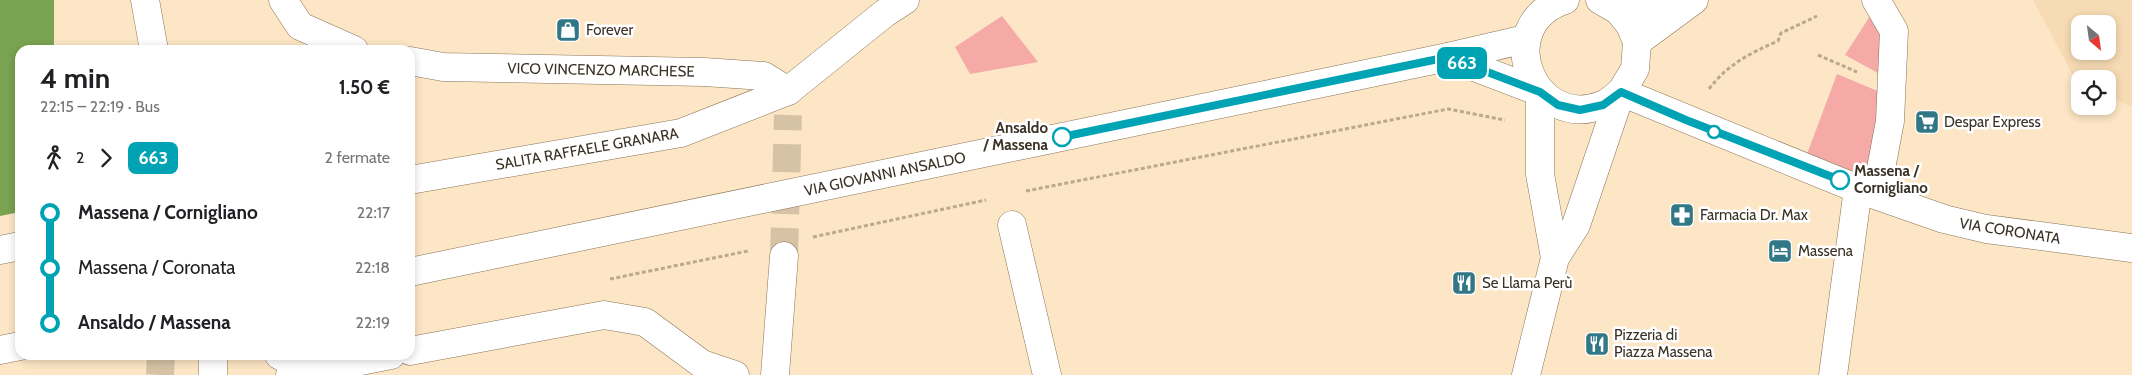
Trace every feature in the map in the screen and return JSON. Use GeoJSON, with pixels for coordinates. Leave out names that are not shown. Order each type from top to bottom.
{"type":"FeatureCollection","features":[{"type":"Feature","properties":{"kind":"main road"},"geometry":{"type":"LineString","coordinates":[[145,0],[153,45]]}},
{"type":"Feature","properties":{"kind":"main road"},"geometry":{"type":"LineString","coordinates":[[283,0],[300,26],[343,45]]}},
{"type":"Feature","properties":{"kind":"main road","name":"SALITA RAFFAELE GRANARA"},"geometry":{"type":"LineString","coordinates":[[415,179],[681,133],[788,103],[885,13],[905,0]]}},
{"type":"Feature","properties":{"kind":"main road"},"geometry":{"type":"LineString","coordinates":[[1555,258],[1540,174],[1540,92],[1526,67],[1526,39],[1536,18],[1554,4],[1565,0]]}},
{"type":"Feature","properties":{"kind":"main road"},"geometry":{"type":"LineString","coordinates":[[1609,6],[1677,0]]}},
{"type":"Feature","properties":{"kind":"main road"},"geometry":{"type":"LineString","coordinates":[[1637,42],[1694,0]]}},
{"type":"Feature","properties":{"kind":"main road"},"geometry":{"type":"LineString","coordinates":[[1876,0],[1894,31],[1890,121],[1880,174],[1892,200]]}},
{"type":"Feature","properties":{"kind":"main road"},"geometry":{"type":"LineString","coordinates":[[1526,375],[1555,258],[1576,225],[1621,92],[1635,69],[1637,42],[1630,25],[1609,6]]}},
{"type":"Feature","properties":{"kind":"main road","name":"VIA GIOVANNI ANSALDO"},"geometry":{"type":"LineString","coordinates":[[415,271],[1448,57],[1526,39]]}},
{"type":"Feature","properties":{"kind":"main road"},"geometry":{"type":"LineString","coordinates":[[1448,57],[1540,92],[1558,105],[1580,110],[1603,105],[1621,92]]}},
{"type":"Feature","properties":{"kind":"main road","name":"VICO VINCENZO MARCHESE"},"geometry":{"type":"LineString","coordinates":[[415,63],[443,67],[704,72],[764,76],[788,103]]}},
{"type":"Feature","properties":{"kind":"main road","name":"VIA CORONATA"},"geometry":{"type":"LineString","coordinates":[[1621,92],[1858,189],[1944,219],[1986,229],[2132,248]]}},
{"type":"Feature","properties":{"kind":"main road"},"geometry":{"type":"LineString","coordinates":[[1833,375],[1858,189]]}},
{"type":"Feature","properties":{"kind":"main road"},"geometry":{"type":"LineString","coordinates":[[1012,225],[1047,375]]}},
{"type":"Feature","properties":{"kind":"main road"},"geometry":{"type":"LineString","coordinates":[[0,250],[15,247]]}},
{"type":"Feature","properties":{"kind":"main road"},"geometry":{"type":"LineString","coordinates":[[775,375],[784,256]]}},
{"type":"Feature","properties":{"kind":"main road"},"geometry":{"type":"LineString","coordinates":[[415,351],[604,315],[645,322],[702,364],[734,375]]}},
{"type":"Feature","properties":{"kind":"main road"},"geometry":{"type":"LineString","coordinates":[[0,350],[15,347]]}},
{"type":"Feature","properties":{"kind":"main road"},"geometry":{"type":"LineString","coordinates":[[212,360],[213,375]]}},
{"type":"Feature","properties":{"kind":"main road"},"geometry":{"type":"LineString","coordinates":[[284,360],[298,373],[365,360]]}},
{"type":"Feature","properties":{"kind":"path"},"geometry":{"type":"LineString","coordinates":[[1686,120],[1729,66],[1752,52],[1778,41],[1781,34],[1818,16]]}},
{"type":"Feature","properties":{"kind":"path"},"geometry":{"type":"LineString","coordinates":[[1025,192],[1448,109],[1476,113],[1539,129]]}},
{"type":"Feature","properties":{"kind":"path"},"geometry":{"type":"LineString","coordinates":[[806,239],[987,200]]}},
{"type":"Feature","properties":{"kind":"path"},"geometry":{"type":"LineString","coordinates":[[603,280],[758,249]]}},
{"type":"Feature","properties":{"kind":"shaded area"},"geometry":{"type":"Polygon","coordinates":[[[0,0],[54,0],[54,45],[15,45],[15,360],[0,375],[0,0]]]}},
{"type":"Feature","properties":{"kind":"shaded area"},"geometry":{"type":"Polygon","coordinates":[[[2033,0],[2132,0],[2132,107],[2116,100],[2116,70],[2071,70],[2071,72],[2033,0]]]}},
{"type":"Feature","properties":{"kind":"shaded area"},"geometry":{"type":"Polygon","coordinates":[[[1002,16],[1038,62],[970,74],[955,47],[1002,16]]]}},
{"type":"Feature","properties":{"kind":"shaded area"},"geometry":{"type":"Polygon","coordinates":[[[1870,16],[1881,35],[1878,73],[1845,55],[1870,16]]]}},
{"type":"Feature","properties":{"kind":"shaded area"},"geometry":{"type":"Polygon","coordinates":[[[1837,74],[1880,92],[1878,120],[1865,179],[1807,154],[1837,74]]]}},
{"type":"Feature","properties":{"kind":"pier"},"geometry":{"type":"Polygon","coordinates":[[[15,213],[15,360],[59,360],[59,375],[0,375],[0,216],[15,213]]]}},
{"type":"Feature","properties":{"kind":"tunnel"},"geometry":{"type":"LineString","coordinates":[[784,256],[788,115]]}},
{"type":"Feature","properties":{"kind":"tunnel"},"geometry":{"type":"LineString","coordinates":[[160,375],[161,360]]}},
{"type":"Feature","properties":{"kind":"bus line","name":"663"},"geometry":{"type":"LineString","coordinates":[[1062,137],[1448,57],[1540,92],[1558,105],[1580,110],[1603,105],[1621,92],[1686,120],[1840,180]]}},
{"type":"Feature","properties":{"kind":"place","name":"Forever"},"geometry":{"type":"Point","coordinates":[568,30]}},
{"type":"Feature","properties":{"kind":"place","name":"Despar Express"},"geometry":{"type":"Point","coordinates":[1927,122]}},
{"type":"Feature","properties":{"kind":"place","name":"Ansaldo / Massena"},"geometry":{"type":"Point","coordinates":[1062,137]}},
{"type":"Feature","properties":{"kind":"place","name":"Massena / Cornigliano"},"geometry":{"type":"Point","coordinates":[1840,180]}},
{"type":"Feature","properties":{"kind":"place","name":"Farmacia Dr. Max"},"geometry":{"type":"Point","coordinates":[1682,215]}},
{"type":"Feature","properties":{"kind":"place","name":"Massena"},"geometry":{"type":"Point","coordinates":[1780,251]}},
{"type":"Feature","properties":{"kind":"place","name":"Se Llama Perù"},"geometry":{"type":"Point","coordinates":[1464,283]}},
{"type":"Feature","properties":{"kind":"place","name":"Pizzeria di Piazza Massena"},"geometry":{"type":"Point","coordinates":[1597,344]}}]}
